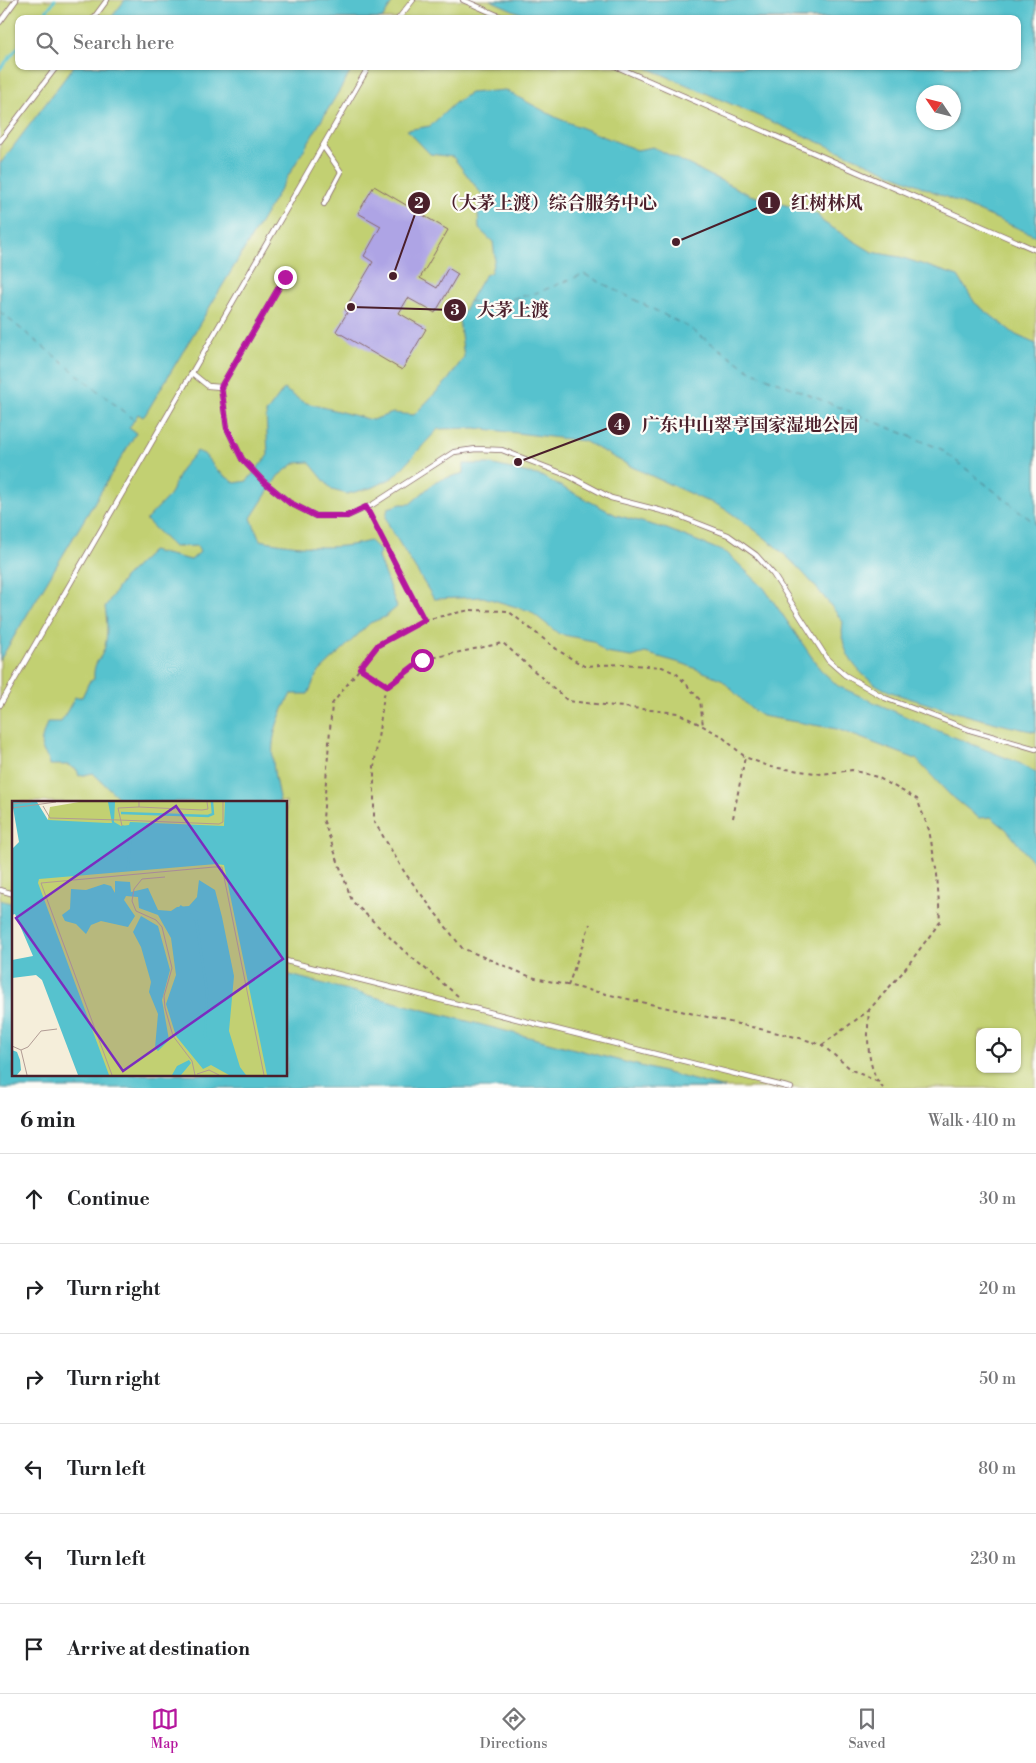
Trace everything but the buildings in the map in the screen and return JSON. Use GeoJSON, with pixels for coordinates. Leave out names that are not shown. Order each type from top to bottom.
{"type":"FeatureCollection","features":[{"type":"Feature","properties":{"kind":"lane"},"geometry":{"type":"LineString","coordinates":[[1,19],[16,0]]}},
{"type":"Feature","properties":{"kind":"lane"},"geometry":{"type":"LineString","coordinates":[[96,15],[107,0]]}},
{"type":"Feature","properties":{"kind":"lane"},"geometry":{"type":"LineString","coordinates":[[401,15],[413,0]]}},
{"type":"Feature","properties":{"kind":"lane"},"geometry":{"type":"LineString","coordinates":[[463,0],[497,15]]}},
{"type":"Feature","properties":{"kind":"lane"},"geometry":{"type":"LineString","coordinates":[[0,141],[54,70]]}},
{"type":"Feature","properties":{"kind":"lane"},"geometry":{"type":"LineString","coordinates":[[0,705],[153,436],[192,373],[368,70]]}},
{"type":"Feature","properties":{"kind":"lane"},"geometry":{"type":"LineString","coordinates":[[624,70],[1036,250]]}},
{"type":"Feature","properties":{"kind":"lane"},"geometry":{"type":"LineString","coordinates":[[324,146],[341,172],[324,204]]}},
{"type":"Feature","properties":{"kind":"lane"},"geometry":{"type":"LineString","coordinates":[[285,277],[221,387],[227,428],[242,459],[290,503],[316,516],[347,516],[366,507],[454,452],[476,449],[502,450],[569,476],[611,498],[674,514],[728,535],[756,555],[773,574],[828,660],[845,676],[885,698],[970,730],[1036,749]]}},
{"type":"Feature","properties":{"kind":"lane"},"geometry":{"type":"LineString","coordinates":[[192,373],[208,386],[221,387]]}},
{"type":"Feature","properties":{"kind":"lane"},"geometry":{"type":"LineString","coordinates":[[288,961],[791,1088]]}},
{"type":"Feature","properties":{"kind":"path"},"geometry":{"type":"LineString","coordinates":[[366,507],[424,620]]}},
{"type":"Feature","properties":{"kind":"path"},"geometry":{"type":"LineString","coordinates":[[470,1006],[404,951],[352,901],[323,819],[332,704],[378,645],[424,620],[470,610],[508,611],[559,651],[584,666],[621,664],[662,667],[677,674],[700,700],[703,726]]}},
{"type":"Feature","properties":{"kind":"path"},"geometry":{"type":"LineString","coordinates":[[822,1046],[869,1010],[902,973],[940,922],[938,874],[929,830],[917,799],[877,777],[852,770],[822,774],[770,767],[745,757],[720,735],[678,713],[568,701],[503,643],[422,660],[388,686],[384,694],[374,767],[374,821],[405,873],[462,948],[531,977],[800,1038],[822,1046],[852,1070],[878,1082]]}},
{"type":"Feature","properties":{"kind":"path"},"geometry":{"type":"LineString","coordinates":[[360,668],[388,686]]}},
{"type":"Feature","properties":{"kind":"path"},"geometry":{"type":"LineString","coordinates":[[734,818],[745,757]]}},
{"type":"Feature","properties":{"kind":"path"},"geometry":{"type":"LineString","coordinates":[[568,986],[590,924]]}},
{"type":"Feature","properties":{"kind":"path"},"geometry":{"type":"LineString","coordinates":[[869,1010],[871,1063],[878,1082],[883,1088]]}},
{"type":"Feature","properties":{"kind":"green space"},"geometry":{"type":"Polygon","coordinates":[[[0,0],[1036,0],[1036,1088],[679,1088],[288,987],[288,801],[12,801],[12,915],[0,912],[0,0]]]}},
{"type":"Feature","properties":{"kind":"water"},"geometry":{"type":"Polygon","coordinates":[[[125,0],[394,0],[385,15],[113,15],[125,0]]]}},
{"type":"Feature","properties":{"kind":"water"},"geometry":{"type":"Polygon","coordinates":[[[490,0],[1036,0],[1036,236],[652,70],[1021,70],[1021,15],[524,15],[490,0]]]}},
{"type":"Feature","properties":{"kind":"water"},"geometry":{"type":"Polygon","coordinates":[[[71,70],[352,70],[145,415],[143,417],[138,414],[129,428],[136,433],[0,660],[0,164],[71,70]]]}},
{"type":"Feature","properties":{"kind":"water"},"geometry":{"type":"Polygon","coordinates":[[[505,90],[557,118],[637,150],[653,147],[750,195],[817,214],[823,222],[872,252],[900,257],[958,276],[975,303],[1016,335],[1036,344],[1036,732],[931,705],[881,688],[861,672],[851,660],[844,646],[843,622],[820,592],[784,554],[741,520],[719,506],[632,467],[584,441],[475,428],[438,429],[394,477],[374,487],[347,494],[332,490],[309,462],[295,463],[278,476],[251,518],[260,540],[315,547],[342,546],[370,541],[380,551],[378,557],[397,607],[385,617],[370,623],[317,674],[308,694],[291,694],[274,734],[274,772],[280,801],[122,801],[93,773],[79,776],[77,770],[68,765],[50,765],[41,744],[47,722],[61,722],[75,697],[82,697],[89,682],[94,679],[96,664],[106,641],[105,607],[124,578],[152,551],[191,560],[200,552],[197,546],[174,547],[146,520],[169,496],[182,468],[197,451],[204,454],[218,471],[235,483],[247,481],[268,455],[266,413],[284,389],[303,402],[372,420],[393,413],[414,415],[448,380],[464,357],[459,319],[484,276],[491,272],[495,257],[493,242],[479,229],[478,211],[483,196],[453,157],[430,154],[407,130],[430,126],[455,103],[470,93],[505,90]]]}},
{"type":"Feature","properties":{"kind":"water"},"geometry":{"type":"Polygon","coordinates":[[[464,464],[490,464],[541,476],[616,515],[667,529],[727,553],[764,588],[820,669],[838,686],[929,727],[1019,763],[1036,773],[1036,866],[1006,829],[991,817],[979,818],[949,794],[916,759],[837,729],[762,716],[750,708],[721,679],[684,664],[645,653],[632,657],[605,653],[593,641],[559,634],[530,611],[483,597],[434,599],[389,526],[386,517],[388,508],[401,504],[410,504],[436,481],[464,473],[464,464]]]}},
{"type":"Feature","properties":{"kind":"water"},"geometry":{"type":"Polygon","coordinates":[[[0,900],[12,903],[12,1076],[288,1076],[288,975],[725,1088],[0,1088],[0,900]]]}},
{"type":"Feature","properties":{"kind":"waterway"},"geometry":{"type":"LineString","coordinates":[[43,15],[55,0]]}},
{"type":"Feature","properties":{"kind":"waterway"},"geometry":{"type":"LineString","coordinates":[[0,69],[15,51]]}},
{"type":"Feature","properties":{"kind":"ferry route"},"geometry":{"type":"LineString","coordinates":[[469,301],[488,305],[539,292],[584,274],[688,327],[751,371],[941,449],[1036,524]]}},
{"type":"Feature","properties":{"kind":"ferry route"},"geometry":{"type":"LineString","coordinates":[[0,312],[134,420]]}},
{"type":"Feature","properties":{"kind":"place","name":"红树林风"},"geometry":{"type":"Point","coordinates":[676,242]}},
{"type":"Feature","properties":{"kind":"place","name":"（大茅上渡）综合服务中心"},"geometry":{"type":"Point","coordinates":[393,276]}},
{"type":"Feature","properties":{"kind":"place","name":"大茅上渡"},"geometry":{"type":"Point","coordinates":[351,307]}},
{"type":"Feature","properties":{"kind":"place","name":"广东中山翠亨国家湿地公园"},"geometry":{"type":"Point","coordinates":[518,462]}},
{"type":"Feature","properties":{"kind":"route"},"geometry":{"type":"LineString","coordinates":[[285,277],[221,387],[227,428],[242,459],[263,481],[290,503],[316,516],[347,516],[366,507],[424,620],[378,645],[360,668],[388,686],[422,660]]}}]}
